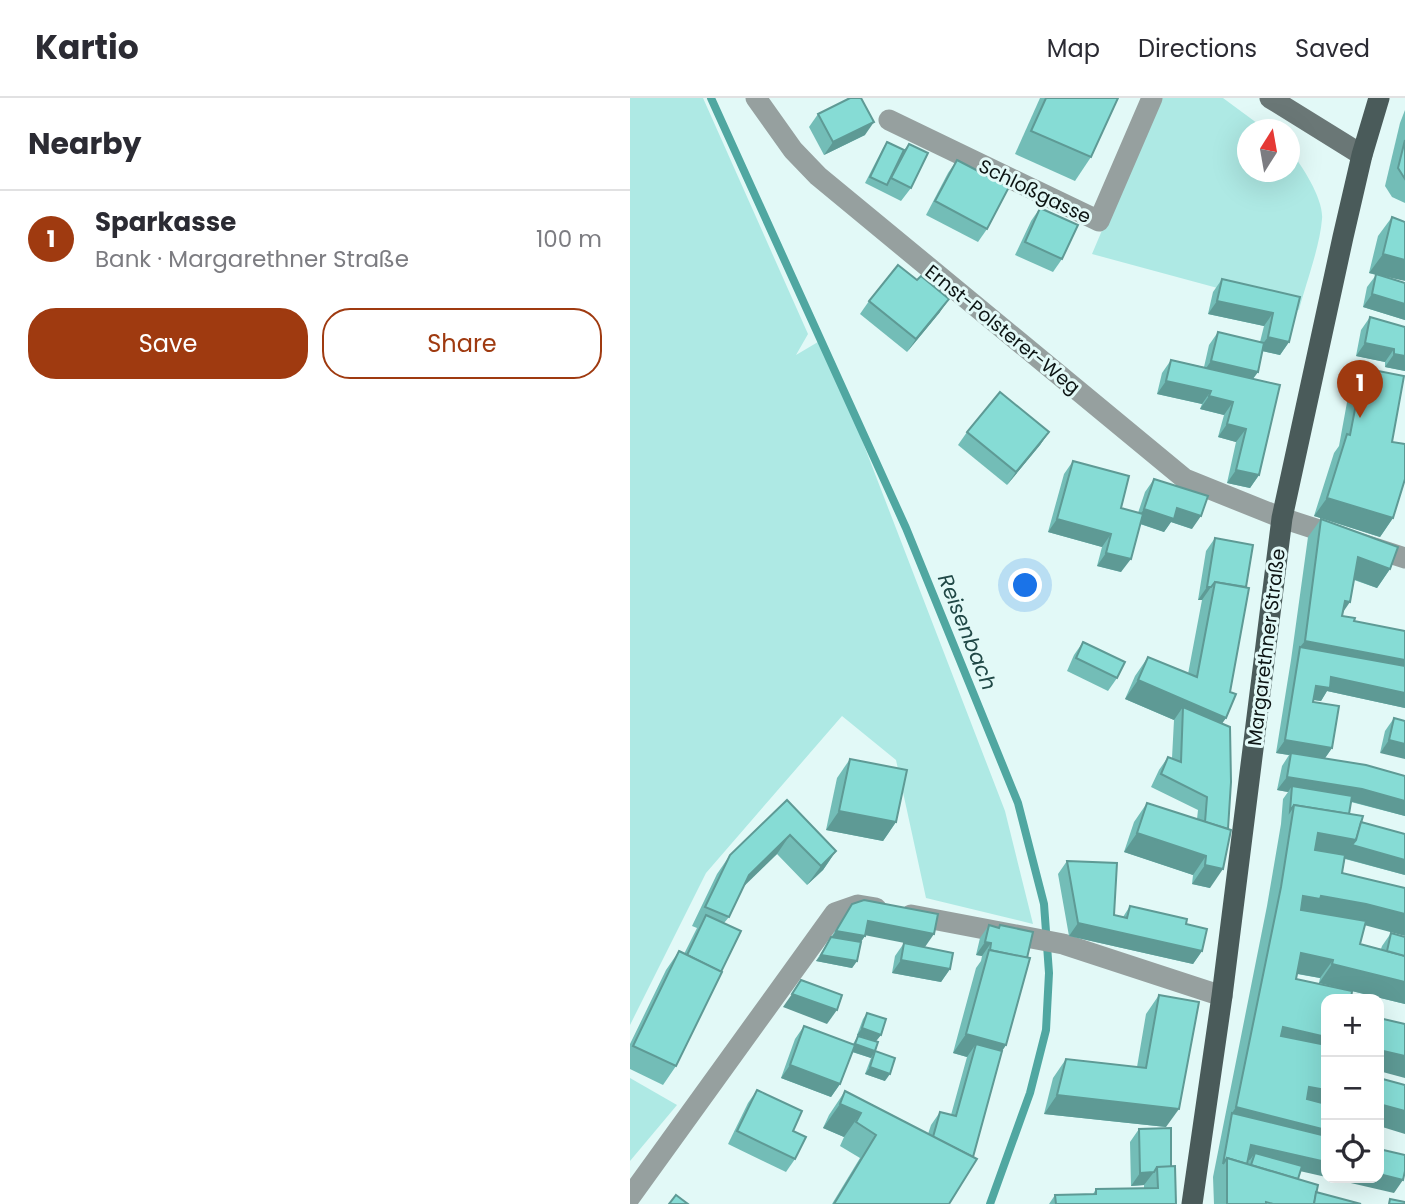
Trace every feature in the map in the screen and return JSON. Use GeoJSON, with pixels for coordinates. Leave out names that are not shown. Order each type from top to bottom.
{"type":"FeatureCollection","features":[{"type":"Feature","properties":{"kind":"main road","name":"Margarethner Straße"},"geometry":{"type":"LineString","coordinates":[[1192,1204],[1222,996],[1282,518],[1362,155],[1379,98]]}},
{"type":"Feature","properties":{"kind":"street","name":"Ernst-Polsterer-Weg"},"geometry":{"type":"LineString","coordinates":[[756,98],[793,150],[818,176],[1185,479],[1282,518],[1405,558]]}},
{"type":"Feature","properties":{"kind":"street","name":"Schloßgasse"},"geometry":{"type":"LineString","coordinates":[[888,120],[1099,221],[1152,98]]}},
{"type":"Feature","properties":{"kind":"street"},"geometry":{"type":"LineString","coordinates":[[1270,98],[1362,155]]}},
{"type":"Feature","properties":{"kind":"street"},"geometry":{"type":"LineString","coordinates":[[630,1197],[835,913],[858,905],[1063,944],[1222,996]]}},
{"type":"Feature","properties":{"kind":"shaded area"},"geometry":{"type":"Polygon","coordinates":[[[630,98],[703,98],[808,334],[796,355],[823,339],[1005,811],[1033,924],[926,898],[896,760],[842,716],[706,873],[630,1025],[630,98]]]}},
{"type":"Feature","properties":{"kind":"shaded area"},"geometry":{"type":"Polygon","coordinates":[[[1158,98],[1223,98],[1251,119],[1237,119],[1237,182],[1300,182],[1300,165],[1316,193],[1322,211],[1316,253],[1299,310],[1092,254],[1158,98]]]}},
{"type":"Feature","properties":{"kind":"shaded area"},"geometry":{"type":"Polygon","coordinates":[[[630,1078],[677,1105],[630,1161],[630,1078]]]}},
{"type":"Feature","properties":{"kind":"building"},"geometry":{"type":"Polygon","coordinates":[[[850,98],[861,98],[874,122],[833,142],[818,114],[850,98]]]}},
{"type":"Feature","properties":{"kind":"building"},"geometry":{"type":"Polygon","coordinates":[[[1046,98],[1118,98],[1091,157],[1031,131],[1046,98]]]}},
{"type":"Feature","properties":{"kind":"building"},"geometry":{"type":"Polygon","coordinates":[[[1405,140],[1405,179],[1398,168],[1405,140]]]}},
{"type":"Feature","properties":{"kind":"building"},"geometry":{"type":"Polygon","coordinates":[[[887,142],[904,150],[887,185],[870,177],[887,142]]]}},
{"type":"Feature","properties":{"kind":"building"},"geometry":{"type":"Polygon","coordinates":[[[909,144],[928,153],[911,188],[891,178],[909,144]]]}},
{"type":"Feature","properties":{"kind":"building"},"geometry":{"type":"Polygon","coordinates":[[[957,160],[1009,187],[987,229],[935,201],[957,160]]]}},
{"type":"Feature","properties":{"kind":"building"},"geometry":{"type":"Polygon","coordinates":[[[1040,208],[1078,225],[1062,259],[1025,242],[1040,208]]]}},
{"type":"Feature","properties":{"kind":"building"},"geometry":{"type":"Polygon","coordinates":[[[1392,217],[1405,222],[1405,260],[1383,254],[1392,217]]]}},
{"type":"Feature","properties":{"kind":"building"},"geometry":{"type":"Polygon","coordinates":[[[898,265],[917,280],[921,276],[949,299],[916,339],[869,301],[898,265]]]}},
{"type":"Feature","properties":{"kind":"building"},"geometry":{"type":"Polygon","coordinates":[[[1376,274],[1405,283],[1405,304],[1372,294],[1376,274]]]}},
{"type":"Feature","properties":{"kind":"building"},"geometry":{"type":"Polygon","coordinates":[[[1222,279],[1300,297],[1289,342],[1268,337],[1273,313],[1217,301],[1222,279]]]}},
{"type":"Feature","properties":{"kind":"building"},"geometry":{"type":"Polygon","coordinates":[[[1370,317],[1405,327],[1405,356],[1394,354],[1394,349],[1365,343],[1370,317]]]}},
{"type":"Feature","properties":{"kind":"building"},"geometry":{"type":"Polygon","coordinates":[[[1218,332],[1264,343],[1258,372],[1211,361],[1218,332]]]}},
{"type":"Feature","properties":{"kind":"building"},"geometry":{"type":"Polygon","coordinates":[[[1171,360],[1280,385],[1259,475],[1236,470],[1246,429],[1227,424],[1233,402],[1209,396],[1211,391],[1166,381],[1171,360]]]}},
{"type":"Feature","properties":{"kind":"building"},"geometry":{"type":"Polygon","coordinates":[[[1363,368],[1404,376],[1392,442],[1405,444],[1405,479],[1393,518],[1327,498],[1347,434],[1350,435],[1363,368]]]}},
{"type":"Feature","properties":{"kind":"building"},"geometry":{"type":"Polygon","coordinates":[[[1000,392],[1049,432],[1016,472],[967,432],[1000,392]]]}},
{"type":"Feature","properties":{"kind":"building"},"geometry":{"type":"Polygon","coordinates":[[[1073,461],[1129,476],[1121,508],[1143,514],[1131,559],[1106,553],[1111,534],[1057,519],[1073,461]]]}},
{"type":"Feature","properties":{"kind":"building"},"geometry":{"type":"Polygon","coordinates":[[[1154,479],[1208,496],[1201,516],[1177,508],[1174,519],[1144,509],[1154,479]]]}},
{"type":"Feature","properties":{"kind":"building"},"geometry":{"type":"Polygon","coordinates":[[[1321,519],[1398,547],[1390,569],[1358,557],[1350,602],[1345,601],[1342,616],[1405,631],[1405,660],[1305,641],[1321,519]]]}},
{"type":"Feature","properties":{"kind":"building"},"geometry":{"type":"Polygon","coordinates":[[[1215,538],[1253,545],[1246,587],[1215,582],[1211,587],[1207,587],[1215,538]]]}},
{"type":"Feature","properties":{"kind":"building"},"geometry":{"type":"Polygon","coordinates":[[[1215,582],[1249,588],[1230,692],[1236,694],[1226,718],[1138,680],[1148,657],[1197,677],[1215,582]]]}},
{"type":"Feature","properties":{"kind":"building"},"geometry":{"type":"Polygon","coordinates":[[[1083,642],[1125,662],[1117,678],[1076,658],[1083,642]]]}},
{"type":"Feature","properties":{"kind":"building"},"geometry":{"type":"Polygon","coordinates":[[[1300,647],[1405,666],[1405,693],[1331,677],[1330,688],[1316,686],[1313,702],[1339,706],[1332,748],[1285,740],[1300,647]]]}},
{"type":"Feature","properties":{"kind":"building"},"geometry":{"type":"Polygon","coordinates":[[[1183,707],[1230,727],[1228,829],[1205,822],[1207,797],[1161,774],[1168,757],[1181,762],[1183,707]]]}},
{"type":"Feature","properties":{"kind":"building"},"geometry":{"type":"Polygon","coordinates":[[[1394,718],[1405,721],[1405,744],[1389,740],[1394,718]]]}},
{"type":"Feature","properties":{"kind":"building"},"geometry":{"type":"Polygon","coordinates":[[[1291,753],[1366,765],[1405,776],[1405,801],[1362,789],[1287,777],[1291,753]]]}},
{"type":"Feature","properties":{"kind":"building"},"geometry":{"type":"Polygon","coordinates":[[[850,759],[907,770],[896,822],[839,811],[850,759]]]}},
{"type":"Feature","properties":{"kind":"building"},"geometry":{"type":"Polygon","coordinates":[[[1292,786],[1352,796],[1349,814],[1294,805],[1290,811],[1292,786]]]}},
{"type":"Feature","properties":{"kind":"building"},"geometry":{"type":"Polygon","coordinates":[[[787,800],[836,851],[821,866],[790,835],[749,875],[729,917],[705,907],[730,855],[787,800]]]}},
{"type":"Feature","properties":{"kind":"building"},"geometry":{"type":"Polygon","coordinates":[[[1147,803],[1231,830],[1223,869],[1205,865],[1206,856],[1137,833],[1147,803]]]}},
{"type":"Feature","properties":{"kind":"building"},"geometry":{"type":"Polygon","coordinates":[[[1294,805],[1363,816],[1356,840],[1318,833],[1315,850],[1345,855],[1342,873],[1405,888],[1405,914],[1321,896],[1320,899],[1303,896],[1301,910],[1366,921],[1360,944],[1405,956],[1405,982],[1332,964],[1333,960],[1301,953],[1296,979],[1352,991],[1352,994],[1321,994],[1321,1036],[1283,1027],[1281,1036],[1321,1044],[1321,1089],[1309,1087],[1307,1099],[1321,1103],[1321,1129],[1236,1107],[1281,887],[1294,805]]]}},
{"type":"Feature","properties":{"kind":"building"},"geometry":{"type":"Polygon","coordinates":[[[1361,822],[1405,834],[1405,860],[1352,845],[1361,822]]]}},
{"type":"Feature","properties":{"kind":"building"},"geometry":{"type":"Polygon","coordinates":[[[1067,861],[1117,863],[1114,915],[1127,918],[1130,906],[1187,919],[1186,924],[1207,929],[1202,951],[1078,923],[1067,861]]]}},
{"type":"Feature","properties":{"kind":"building"},"geometry":{"type":"Polygon","coordinates":[[[864,900],[938,914],[934,934],[868,921],[865,936],[836,931],[852,904],[864,900]]]}},
{"type":"Feature","properties":{"kind":"building"},"geometry":{"type":"Polygon","coordinates":[[[706,915],[741,931],[721,972],[687,955],[706,915]]]}},
{"type":"Feature","properties":{"kind":"building"},"geometry":{"type":"Polygon","coordinates":[[[989,925],[1033,932],[1027,958],[990,950],[991,943],[985,942],[989,925]]]}},
{"type":"Feature","properties":{"kind":"building"},"geometry":{"type":"Polygon","coordinates":[[[1391,933],[1405,937],[1405,956],[1387,951],[1391,933]]]}},
{"type":"Feature","properties":{"kind":"building"},"geometry":{"type":"Polygon","coordinates":[[[831,937],[861,942],[857,961],[821,955],[831,937]]]}},
{"type":"Feature","properties":{"kind":"building"},"geometry":{"type":"Polygon","coordinates":[[[904,943],[953,953],[950,969],[901,960],[904,943]]]}},
{"type":"Feature","properties":{"kind":"building"},"geometry":{"type":"Polygon","coordinates":[[[989,950],[1030,958],[1006,1045],[966,1034],[989,950]]]}},
{"type":"Feature","properties":{"kind":"building"},"geometry":{"type":"Polygon","coordinates":[[[679,951],[722,972],[676,1066],[633,1046],[679,951]]]}},
{"type":"Feature","properties":{"kind":"building"},"geometry":{"type":"Polygon","coordinates":[[[801,980],[842,995],[837,1010],[792,994],[801,980]]]}},
{"type":"Feature","properties":{"kind":"building"},"geometry":{"type":"Polygon","coordinates":[[[1159,995],[1199,1002],[1179,1109],[1057,1095],[1066,1059],[1146,1068],[1159,995]]]}},
{"type":"Feature","properties":{"kind":"building"},"geometry":{"type":"Polygon","coordinates":[[[867,1013],[886,1019],[881,1035],[862,1028],[867,1013]]]}},
{"type":"Feature","properties":{"kind":"building"},"geometry":{"type":"Polygon","coordinates":[[[1384,1019],[1405,1024],[1405,1056],[1384,1051],[1384,1019]]]}},
{"type":"Feature","properties":{"kind":"building"},"geometry":{"type":"Polygon","coordinates":[[[804,1026],[855,1045],[840,1084],[790,1065],[804,1026]]]}},
{"type":"Feature","properties":{"kind":"building"},"geometry":{"type":"Polygon","coordinates":[[[858,1036],[878,1042],[875,1051],[855,1044],[858,1036]]]}},
{"type":"Feature","properties":{"kind":"building"},"geometry":{"type":"Polygon","coordinates":[[[976,1044],[1002,1051],[973,1157],[933,1137],[940,1112],[956,1116],[976,1044]]]}},
{"type":"Feature","properties":{"kind":"building"},"geometry":{"type":"Polygon","coordinates":[[[875,1051],[895,1058],[890,1074],[870,1067],[875,1051]]]}},
{"type":"Feature","properties":{"kind":"building"},"geometry":{"type":"Polygon","coordinates":[[[1384,1079],[1405,1085],[1405,1111],[1384,1105],[1384,1079]]]}},
{"type":"Feature","properties":{"kind":"building"},"geometry":{"type":"Polygon","coordinates":[[[757,1090],[802,1111],[793,1131],[806,1137],[795,1159],[737,1131],[757,1090]]]}},
{"type":"Feature","properties":{"kind":"building"},"geometry":{"type":"Polygon","coordinates":[[[845,1091],[977,1159],[949,1204],[834,1204],[876,1135],[856,1122],[861,1113],[840,1104],[845,1091]]]}},
{"type":"Feature","properties":{"kind":"building"},"geometry":{"type":"Polygon","coordinates":[[[1232,1113],[1321,1135],[1321,1161],[1251,1145],[1247,1164],[1227,1158],[1223,1164],[1232,1113]]]}},
{"type":"Feature","properties":{"kind":"building"},"geometry":{"type":"Polygon","coordinates":[[[1171,1128],[1171,1167],[1157,1167],[1154,1172],[1140,1173],[1139,1129],[1171,1128]]]}},
{"type":"Feature","properties":{"kind":"building"},"geometry":{"type":"Polygon","coordinates":[[[1384,1150],[1405,1155],[1403,1180],[1384,1175],[1384,1150]]]}},
{"type":"Feature","properties":{"kind":"building"},"geometry":{"type":"Polygon","coordinates":[[[1255,1153],[1302,1166],[1298,1179],[1251,1165],[1255,1153]]]}},
{"type":"Feature","properties":{"kind":"building"},"geometry":{"type":"Polygon","coordinates":[[[1227,1158],[1318,1185],[1314,1204],[1227,1204],[1227,1158]]]}},
{"type":"Feature","properties":{"kind":"building"},"geometry":{"type":"Polygon","coordinates":[[[1175,1166],[1176,1204],[1056,1204],[1055,1195],[1096,1194],[1096,1189],[1158,1188],[1157,1167],[1175,1166]]]}},
{"type":"Feature","properties":{"kind":"building"},"geometry":{"type":"Polygon","coordinates":[[[1316,1192],[1361,1204],[1314,1204],[1316,1192]]]}},
{"type":"Feature","properties":{"kind":"building"},"geometry":{"type":"Polygon","coordinates":[[[676,1195],[688,1204],[669,1204],[676,1195]]]}},
{"type":"Feature","properties":{"kind":"building"},"geometry":{"type":"Polygon","coordinates":[[[1390,1199],[1405,1202],[1405,1204],[1389,1204],[1390,1199]]]}},
{"type":"Feature","properties":{"kind":"waterway","name":"Reisenbach"},"geometry":{"type":"LineString","coordinates":[[711,98],[906,528],[1018,803],[1044,904],[1049,973],[1046,1030],[1030,1093],[990,1204]]}},
{"type":"Feature","properties":{"kind":"place","name":"Sparkasse"},"geometry":{"type":"Point","coordinates":[1360,418]}}]}
